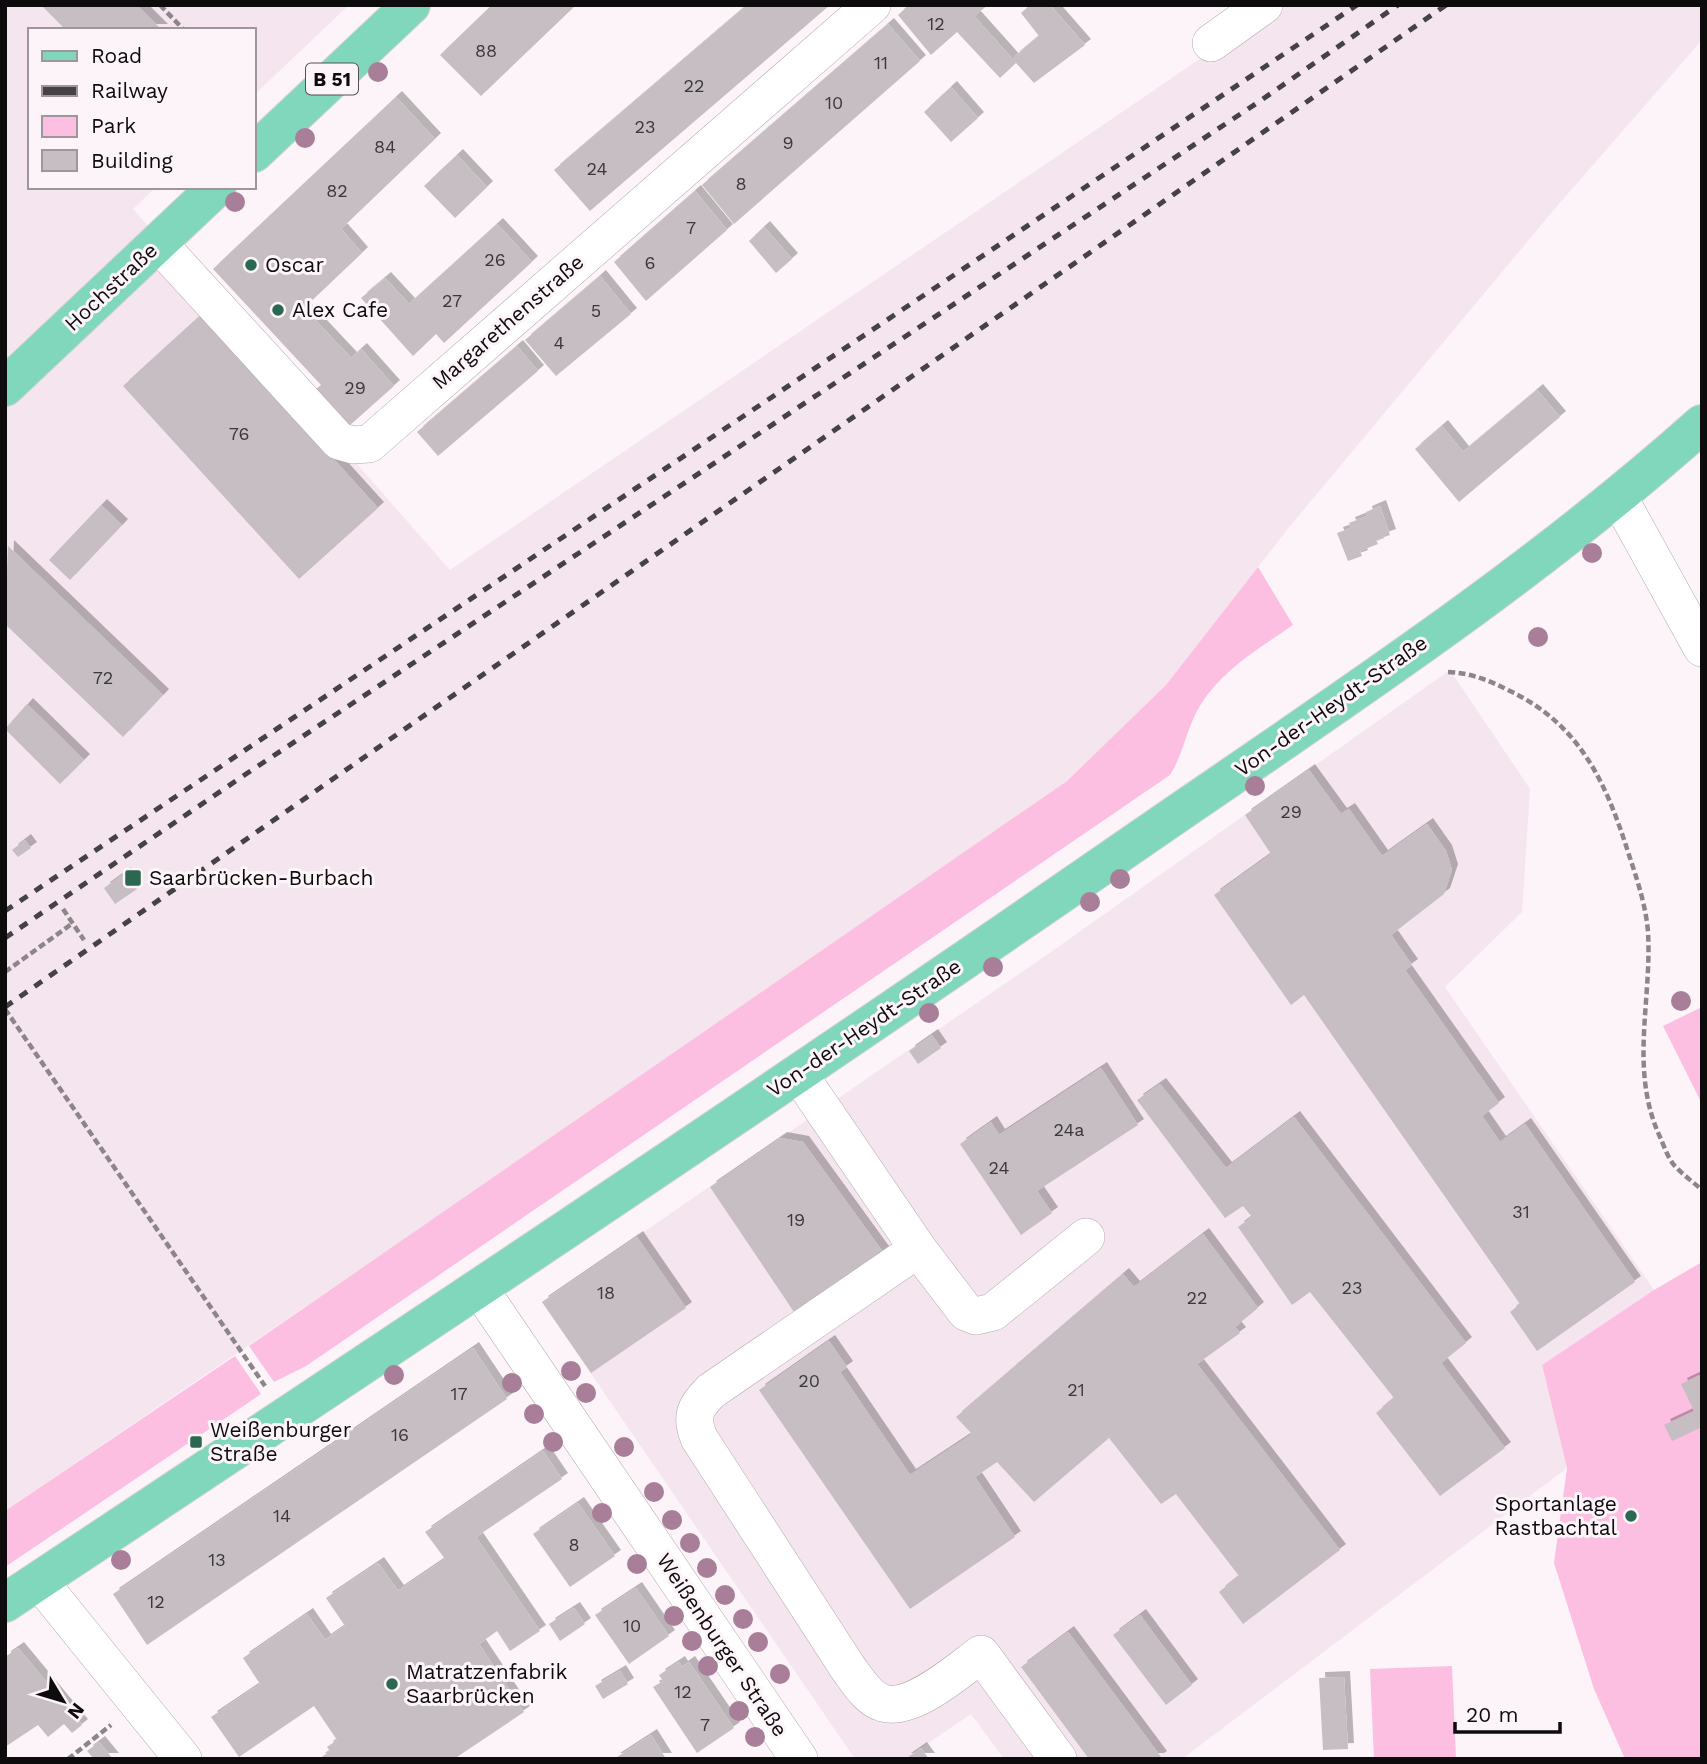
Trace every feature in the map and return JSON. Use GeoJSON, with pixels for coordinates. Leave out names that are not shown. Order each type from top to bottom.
{"type":"FeatureCollection","features":[{"type":"Feature","properties":{"kind":"main road","name":"B 51"},"geometry":{"type":"LineString","coordinates":[[256,151],[411,5]]}},
{"type":"Feature","properties":{"kind":"main road","name":"Hochstraße"},"geometry":{"type":"LineString","coordinates":[[5,387],[215,189]]}},
{"type":"Feature","properties":{"kind":"main road","name":"Von-der-Heydt-Straße"},"geometry":{"type":"LineString","coordinates":[[5,1603],[798,1073],[1350,693],[1540,559],[1619,498],[1702,424]]}},
{"type":"Feature","properties":{"kind":"street","name":"Margarethenstraße"},"geometry":{"type":"LineString","coordinates":[[158,243],[339,441],[353,445],[369,444],[872,5]]}},
{"type":"Feature","properties":{"kind":"street"},"geometry":{"type":"LineString","coordinates":[[1211,43],[1264,5]]}},
{"type":"Feature","properties":{"kind":"street"},"geometry":{"type":"LineString","coordinates":[[1619,498],[1702,648]]}},
{"type":"Feature","properties":{"kind":"street"},"geometry":{"type":"LineString","coordinates":[[798,1073],[918,1249],[965,1312],[976,1316],[993,1312],[1086,1237]]}},
{"type":"Feature","properties":{"kind":"street"},"geometry":{"type":"LineString","coordinates":[[918,1249],[711,1391],[695,1407],[693,1423],[699,1438],[848,1668],[867,1692],[884,1703],[908,1702],[932,1690],[981,1654],[1058,1759]]}},
{"type":"Feature","properties":{"kind":"street","name":"Weißenburger Straße"},"geometry":{"type":"LineString","coordinates":[[479,1288],[797,1758]]}},
{"type":"Feature","properties":{"kind":"street"},"geometry":{"type":"LineString","coordinates":[[39,1581],[183,1759]]}},
{"type":"Feature","properties":{"kind":"path"},"geometry":{"type":"LineString","coordinates":[[160,5],[182,28]]}},
{"type":"Feature","properties":{"kind":"path"},"geometry":{"type":"LineString","coordinates":[[1447,672],[1469,673],[1531,701],[1561,722],[1578,742],[1602,782],[1619,823],[1638,882],[1648,931],[1643,1012],[1645,1092],[1653,1122],[1673,1164],[1702,1190]]}},
{"type":"Feature","properties":{"kind":"path"},"geometry":{"type":"LineString","coordinates":[[63,909],[84,940]]}},
{"type":"Feature","properties":{"kind":"path"},"geometry":{"type":"LineString","coordinates":[[5,972],[73,923]]}},
{"type":"Feature","properties":{"kind":"path"},"geometry":{"type":"LineString","coordinates":[[5,1009],[268,1390]]}},
{"type":"Feature","properties":{"kind":"path"},"geometry":{"type":"LineString","coordinates":[[68,1759],[114,1723]]}},
{"type":"Feature","properties":{"kind":"shaded area"},"geometry":{"type":"Polygon","coordinates":[[[5,5],[349,5],[256,93],[256,28],[28,28],[28,189],[154,189],[133,209],[450,570],[1279,5],[1702,5],[1702,40],[1552,212],[1290,526],[1166,685],[1067,781],[506,1170],[5,1511],[5,5]]]}},
{"type":"Feature","properties":{"kind":"shaded area"},"geometry":{"type":"Polygon","coordinates":[[[1450,670],[1530,789],[1522,912],[1445,987],[1654,1290],[1542,1365],[1567,1468],[1182,1759],[1004,1759],[971,1714],[905,1759],[855,1759],[542,1302],[1048,954],[1450,670]]]}},
{"type":"Feature","properties":{"kind":"green space"},"geometry":{"type":"Polygon","coordinates":[[[1258,567],[1293,625],[1253,652],[1216,684],[1197,711],[1170,775],[306,1366],[274,1382],[249,1346],[1067,781],[1166,685],[1258,567]]]}},
{"type":"Feature","properties":{"kind":"green space"},"geometry":{"type":"Polygon","coordinates":[[[1702,1007],[1702,1104],[1663,1026],[1702,1007]]]}},
{"type":"Feature","properties":{"kind":"green space","name":"Sportanlage Rastbachtal"},"geometry":{"type":"Polygon","coordinates":[[[1702,1262],[1702,1759],[1625,1759],[1594,1689],[1554,1563],[1567,1468],[1542,1365],[1654,1290],[1702,1262]]]}},
{"type":"Feature","properties":{"kind":"green space"},"geometry":{"type":"Polygon","coordinates":[[[235,1356],[261,1394],[5,1567],[5,1511],[235,1356]]]}},
{"type":"Feature","properties":{"kind":"green space"},"geometry":{"type":"Polygon","coordinates":[[[1452,1666],[1456,1759],[1374,1759],[1370,1669],[1452,1666]]]}},
{"type":"Feature","properties":{"kind":"building"},"geometry":{"type":"Polygon","coordinates":[[[41,5],[137,5],[160,28],[64,28],[41,5]]]}},
{"type":"Feature","properties":{"kind":"building"},"geometry":{"type":"Polygon","coordinates":[[[492,5],[576,5],[481,96],[440,55],[492,5]]]}},
{"type":"Feature","properties":{"kind":"building"},"geometry":{"type":"Polygon","coordinates":[[[747,5],[830,5],[590,211],[554,170],[747,5]]]}},
{"type":"Feature","properties":{"kind":"building"},"geometry":{"type":"Polygon","coordinates":[[[909,5],[988,5],[974,16],[1016,63],[1000,78],[957,32],[931,55],[898,15],[909,5]]]}},
{"type":"Feature","properties":{"kind":"building"},"geometry":{"type":"Polygon","coordinates":[[[1030,5],[1050,5],[1085,45],[1034,83],[1014,57],[1039,36],[1021,13],[1030,5]]]}},
{"type":"Feature","properties":{"kind":"building"},"geometry":{"type":"Polygon","coordinates":[[[888,24],[920,61],[734,224],[702,185],[888,24]]]}},
{"type":"Feature","properties":{"kind":"building"},"geometry":{"type":"Polygon","coordinates":[[[951,87],[978,118],[951,142],[924,112],[951,87]]]}},
{"type":"Feature","properties":{"kind":"building"},"geometry":{"type":"Polygon","coordinates":[[[396,97],[435,139],[341,229],[362,253],[304,308],[351,358],[361,349],[394,386],[349,426],[316,389],[321,385],[213,269],[396,97]]]}},
{"type":"Feature","properties":{"kind":"building"},"geometry":{"type":"Polygon","coordinates":[[[457,155],[487,187],[455,218],[424,186],[457,155]]]}},
{"type":"Feature","properties":{"kind":"building"},"geometry":{"type":"Polygon","coordinates":[[[695,191],[727,230],[646,301],[614,262],[695,191]]]}},
{"type":"Feature","properties":{"kind":"building"},"geometry":{"type":"Polygon","coordinates":[[[497,224],[532,262],[444,343],[436,334],[413,356],[361,298],[385,278],[409,304],[497,224]]]}},
{"type":"Feature","properties":{"kind":"building"},"geometry":{"type":"Polygon","coordinates":[[[764,227],[792,259],[776,273],[749,241],[764,227]]]}},
{"type":"Feature","properties":{"kind":"building"},"geometry":{"type":"Polygon","coordinates":[[[600,276],[631,314],[556,376],[525,340],[600,276]]]}},
{"type":"Feature","properties":{"kind":"building"},"geometry":{"type":"Polygon","coordinates":[[[202,314],[378,508],[299,579],[123,386],[202,314]]]}},
{"type":"Feature","properties":{"kind":"building"},"geometry":{"type":"Polygon","coordinates":[[[517,346],[538,371],[438,456],[417,432],[517,346]]]}},
{"type":"Feature","properties":{"kind":"building"},"geometry":{"type":"Polygon","coordinates":[[[1537,390],[1560,417],[1459,502],[1415,449],[1442,426],[1463,452],[1537,390]]]}},
{"type":"Feature","properties":{"kind":"building"},"geometry":{"type":"Polygon","coordinates":[[[101,505],[122,525],[70,580],[49,560],[101,505]]]}},
{"type":"Feature","properties":{"kind":"building"},"geometry":{"type":"Polygon","coordinates":[[[1380,506],[1390,535],[1376,540],[1378,544],[1360,551],[1362,556],[1348,561],[1337,533],[1351,528],[1349,523],[1367,516],[1366,512],[1380,506]]]}},
{"type":"Feature","properties":{"kind":"building"},"geometry":{"type":"Polygon","coordinates":[[[8,546],[163,695],[123,737],[5,624],[8,546]]]}},
{"type":"Feature","properties":{"kind":"building"},"geometry":{"type":"Polygon","coordinates":[[[27,704],[84,760],[60,784],[5,729],[27,704]]]}},
{"type":"Feature","properties":{"kind":"building"},"geometry":{"type":"Polygon","coordinates":[[[1309,770],[1341,814],[1349,809],[1382,856],[1427,824],[1446,851],[1452,870],[1444,894],[1391,935],[1412,965],[1405,970],[1499,1103],[1482,1116],[1500,1142],[1525,1124],[1635,1282],[1537,1351],[1510,1312],[1520,1304],[1304,995],[1291,1005],[1214,895],[1271,854],[1245,815],[1309,770]]]}},
{"type":"Feature","properties":{"kind":"building"},"geometry":{"type":"Polygon","coordinates":[[[25,840],[31,848],[18,857],[12,850],[25,840]]]}},
{"type":"Feature","properties":{"kind":"building"},"geometry":{"type":"Polygon","coordinates":[[[125,873],[137,889],[115,904],[104,888],[125,873]]]}},
{"type":"Feature","properties":{"kind":"building"},"geometry":{"type":"Polygon","coordinates":[[[932,1035],[941,1048],[918,1064],[909,1051],[932,1035]]]}},
{"type":"Feature","properties":{"kind":"building"},"geometry":{"type":"Polygon","coordinates":[[[1101,1068],[1138,1125],[1037,1191],[1052,1213],[1021,1235],[960,1144],[991,1122],[999,1135],[1101,1068]]]}},
{"type":"Feature","properties":{"kind":"building"},"geometry":{"type":"Polygon","coordinates":[[[1160,1084],[1226,1168],[1294,1117],[1466,1343],[1441,1363],[1505,1448],[1440,1496],[1376,1413],[1394,1398],[1310,1292],[1292,1305],[1238,1227],[1252,1217],[1243,1206],[1225,1218],[1137,1100],[1160,1084]]]}},
{"type":"Feature","properties":{"kind":"building"},"geometry":{"type":"Polygon","coordinates":[[[781,1138],[803,1142],[883,1252],[794,1312],[710,1187],[781,1138]]]}},
{"type":"Feature","properties":{"kind":"building"},"geometry":{"type":"Polygon","coordinates":[[[1203,1234],[1258,1308],[1235,1327],[1240,1333],[1197,1364],[1340,1550],[1243,1624],[1219,1592],[1239,1576],[1176,1494],[1161,1504],[1109,1438],[1034,1502],[997,1462],[975,1477],[1015,1537],[910,1609],[759,1390],[829,1341],[847,1367],[840,1372],[910,1475],[972,1434],[956,1417],[1123,1274],[1134,1287],[1203,1234]]]}},
{"type":"Feature","properties":{"kind":"building"},"geometry":{"type":"Polygon","coordinates":[[[637,1237],[686,1308],[591,1373],[542,1302],[637,1237]]]}},
{"type":"Feature","properties":{"kind":"building"},"geometry":{"type":"Polygon","coordinates":[[[473,1348],[507,1399],[147,1645],[113,1594],[473,1348]]]}},
{"type":"Feature","properties":{"kind":"building"},"geometry":{"type":"Polygon","coordinates":[[[1702,1374],[1702,1427],[1672,1441],[1664,1425],[1694,1411],[1681,1384],[1702,1374]]]}},
{"type":"Feature","properties":{"kind":"building"},"geometry":{"type":"Polygon","coordinates":[[[543,1451],[562,1479],[476,1537],[540,1631],[510,1651],[497,1631],[479,1644],[524,1712],[454,1759],[319,1759],[330,1751],[327,1747],[337,1740],[314,1706],[239,1757],[211,1717],[260,1684],[243,1658],[307,1614],[325,1640],[345,1626],[326,1598],[378,1563],[398,1591],[445,1559],[425,1532],[543,1451]]]}},
{"type":"Feature","properties":{"kind":"building"},"geometry":{"type":"Polygon","coordinates":[[[578,1503],[615,1556],[570,1587],[533,1534],[578,1503]]]}},
{"type":"Feature","properties":{"kind":"building"},"geometry":{"type":"Polygon","coordinates":[[[636,1588],[669,1636],[629,1664],[595,1615],[636,1588]]]}},
{"type":"Feature","properties":{"kind":"building"},"geometry":{"type":"Polygon","coordinates":[[[574,1608],[585,1624],[560,1641],[549,1624],[574,1608]]]}},
{"type":"Feature","properties":{"kind":"building"},"geometry":{"type":"Polygon","coordinates":[[[1140,1615],[1192,1685],[1166,1705],[1113,1635],[1140,1615]]]}},
{"type":"Feature","properties":{"kind":"building"},"geometry":{"type":"Polygon","coordinates":[[[1068,1632],[1161,1757],[1089,1759],[1021,1667],[1068,1632]]]}},
{"type":"Feature","properties":{"kind":"building"},"geometry":{"type":"Polygon","coordinates":[[[18,1648],[82,1725],[72,1733],[64,1724],[48,1737],[38,1725],[5,1747],[5,1657],[18,1648]]]}},
{"type":"Feature","properties":{"kind":"building"},"geometry":{"type":"Polygon","coordinates":[[[679,1662],[682,1667],[689,1662],[734,1728],[697,1753],[653,1687],[663,1681],[659,1675],[679,1662]]]}},
{"type":"Feature","properties":{"kind":"building"},"geometry":{"type":"Polygon","coordinates":[[[620,1671],[628,1684],[603,1699],[595,1686],[620,1671]]]}},
{"type":"Feature","properties":{"kind":"building"},"geometry":{"type":"Polygon","coordinates":[[[1344,1677],[1348,1749],[1323,1750],[1319,1678],[1344,1677]]]}},
{"type":"Feature","properties":{"kind":"building"},"geometry":{"type":"Polygon","coordinates":[[[651,1735],[666,1759],[614,1759],[651,1735]]]}},
{"type":"Feature","properties":{"kind":"building"},"geometry":{"type":"Polygon","coordinates":[[[99,1742],[113,1759],[94,1759],[87,1751],[99,1742]]]}},
{"type":"Feature","properties":{"kind":"building"},"geometry":{"type":"Polygon","coordinates":[[[921,1748],[929,1759],[905,1759],[921,1748]]]}},
{"type":"Feature","properties":{"kind":"railway"},"geometry":{"type":"LineString","coordinates":[[5,911],[1357,5]]}},
{"type":"Feature","properties":{"kind":"railway"},"geometry":{"type":"LineString","coordinates":[[5,938],[246,774],[1260,101],[1398,5]]}},
{"type":"Feature","properties":{"kind":"railway"},"geometry":{"type":"LineString","coordinates":[[5,1007],[1446,5]]}},
{"type":"Feature","properties":{"kind":"place","name":"Oscar"},"geometry":{"type":"Point","coordinates":[251,265]}},
{"type":"Feature","properties":{"kind":"place","name":"Alex Cafe"},"geometry":{"type":"Point","coordinates":[278,310]}},
{"type":"Feature","properties":{"kind":"place","name":"Saarbrücken-Burbach"},"geometry":{"type":"Point","coordinates":[133,878]}},
{"type":"Feature","properties":{"kind":"place","name":"Weißenburger Straße"},"geometry":{"type":"Point","coordinates":[196,1442]}},
{"type":"Feature","properties":{"kind":"place","name":"Sportanlage Rastbachtal"},"geometry":{"type":"Point","coordinates":[1631,1516]}},
{"type":"Feature","properties":{"kind":"place","name":"Matratzenfabrik Saarbrücken"},"geometry":{"type":"Point","coordinates":[392,1684]}}]}
